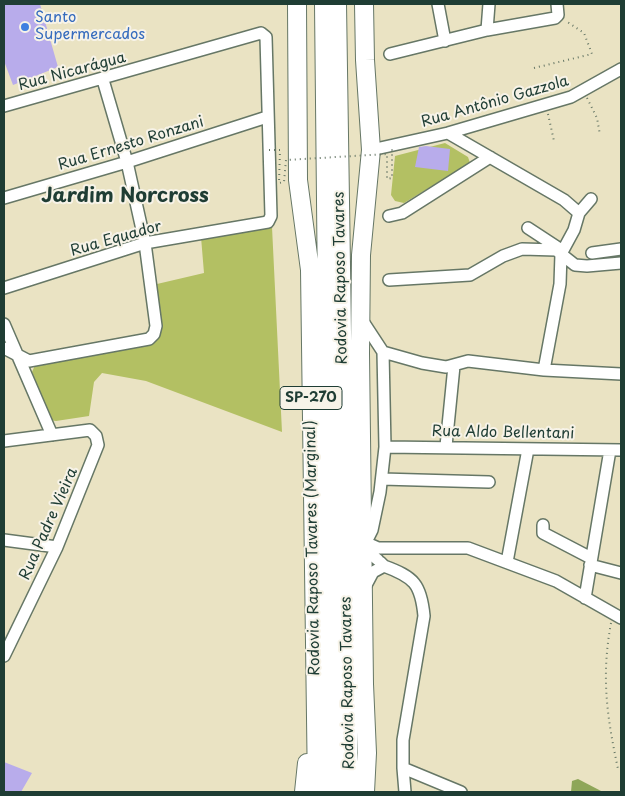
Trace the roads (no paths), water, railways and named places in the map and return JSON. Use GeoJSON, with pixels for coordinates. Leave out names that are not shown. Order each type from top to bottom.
{"type":"FeatureCollection","features":[{"type":"Feature","properties":{"kind":"highway","name":"Rodovia Raposo Tavares (Marginal)"},"geometry":{"type":"LineString","coordinates":[[297,4],[298,180],[310,270],[317,792]]}},
{"type":"Feature","properties":{"kind":"highway","name":"Rodovia Raposo Tavares"},"geometry":{"type":"LineString","coordinates":[[324,4],[332,792]]}},
{"type":"Feature","properties":{"kind":"highway","name":"Rodovia Raposo Tavares"},"geometry":{"type":"LineString","coordinates":[[337,4],[349,792]]}},
{"type":"Feature","properties":{"kind":"highway","name":"SP-270"},"geometry":{"type":"LineString","coordinates":[[364,4],[365,60],[371,150],[361,255],[368,544],[363,596],[367,753],[365,792]]}},
{"type":"Feature","properties":{"kind":"highway"},"geometry":{"type":"LineString","coordinates":[[304,792],[315,703]]}},
{"type":"Feature","properties":{"kind":"highway"},"geometry":{"type":"LineString","coordinates":[[367,753],[372,769],[373,792]]}},
{"type":"Feature","properties":{"kind":"street"},"geometry":{"type":"LineString","coordinates":[[438,4],[445,41]]}},
{"type":"Feature","properties":{"kind":"street"},"geometry":{"type":"LineString","coordinates":[[487,30],[489,4]]}},
{"type":"Feature","properties":{"kind":"street"},"geometry":{"type":"LineString","coordinates":[[390,54],[487,30],[551,19],[557,10]]}},
{"type":"Feature","properties":{"kind":"street","name":"Rua Nicarágua"},"geometry":{"type":"LineString","coordinates":[[4,106],[103,80],[261,33],[264,34],[267,116]]}},
{"type":"Feature","properties":{"kind":"street","name":"Rua Antônio Gazzola"},"geometry":{"type":"LineString","coordinates":[[371,150],[392,147],[448,133],[583,91],[621,68]]}},
{"type":"Feature","properties":{"kind":"street"},"geometry":{"type":"LineString","coordinates":[[4,348],[28,361],[149,339],[154,334],[156,326],[145,244],[128,162],[103,80]]}},
{"type":"Feature","properties":{"kind":"street","name":"Rua Equador"},"geometry":{"type":"LineString","coordinates":[[4,288],[145,244],[268,222],[271,216],[267,116]]}},
{"type":"Feature","properties":{"kind":"street","name":"Rua Ernesto Ronzani"},"geometry":{"type":"LineString","coordinates":[[4,198],[128,162],[267,116]]}},
{"type":"Feature","properties":{"kind":"street"},"geometry":{"type":"LineString","coordinates":[[448,133],[564,200],[579,213]]}},
{"type":"Feature","properties":{"kind":"street"},"geometry":{"type":"LineString","coordinates":[[389,216],[402,213],[490,157]]}},
{"type":"Feature","properties":{"kind":"street"},"geometry":{"type":"LineString","coordinates":[[544,370],[560,284],[562,253],[574,230],[579,213],[591,199]]}},
{"type":"Feature","properties":{"kind":"street"},"geometry":{"type":"LineString","coordinates":[[528,228],[575,265],[587,266],[621,263]]}},
{"type":"Feature","properties":{"kind":"street"},"geometry":{"type":"LineString","coordinates":[[389,280],[470,275],[503,256],[522,249],[548,248],[562,253]]}},
{"type":"Feature","properties":{"kind":"street"},"geometry":{"type":"LineString","coordinates":[[592,253],[621,249]]}},
{"type":"Feature","properties":{"kind":"street"},"geometry":{"type":"LineString","coordinates":[[362,320],[383,352],[385,447],[382,479],[368,544]]}},
{"type":"Feature","properties":{"kind":"street"},"geometry":{"type":"LineString","coordinates":[[4,324],[50,431]]}},
{"type":"Feature","properties":{"kind":"street"},"geometry":{"type":"LineString","coordinates":[[383,352],[422,363],[454,366],[468,361],[544,370],[621,374]]}},
{"type":"Feature","properties":{"kind":"street"},"geometry":{"type":"LineString","coordinates":[[446,446],[454,366]]}},
{"type":"Feature","properties":{"kind":"street","name":"Rua Padre Vieira"},"geometry":{"type":"LineString","coordinates":[[4,656],[57,547],[96,454],[98,445],[96,436],[90,430],[50,431]]}},
{"type":"Feature","properties":{"kind":"street"},"geometry":{"type":"LineString","coordinates":[[4,435],[50,431]]}},
{"type":"Feature","properties":{"kind":"street"},"geometry":{"type":"LineString","coordinates":[[4,441],[50,431]]}},
{"type":"Feature","properties":{"kind":"street","name":"Rua Aldo Bellentani"},"geometry":{"type":"LineString","coordinates":[[385,447],[446,446],[616,450]]}},
{"type":"Feature","properties":{"kind":"street"},"geometry":{"type":"LineString","coordinates":[[507,562],[528,449]]}},
{"type":"Feature","properties":{"kind":"street"},"geometry":{"type":"LineString","coordinates":[[585,598],[590,562],[616,450]]}},
{"type":"Feature","properties":{"kind":"street"},"geometry":{"type":"LineString","coordinates":[[382,479],[489,482]]}},
{"type":"Feature","properties":{"kind":"street"},"geometry":{"type":"LineString","coordinates":[[543,525],[543,533],[590,562],[621,573]]}},
{"type":"Feature","properties":{"kind":"street"},"geometry":{"type":"LineString","coordinates":[[4,540],[57,547]]}},
{"type":"Feature","properties":{"kind":"street"},"geometry":{"type":"LineString","coordinates":[[368,544],[468,548],[556,581],[621,618]]}},
{"type":"Feature","properties":{"kind":"street"},"geometry":{"type":"LineString","coordinates":[[368,544],[381,563],[402,572],[413,582],[422,595],[424,616],[422,634],[403,740],[405,792]]}},
{"type":"Feature","properties":{"kind":"street"},"geometry":{"type":"LineString","coordinates":[[363,596],[369,578],[381,563]]}},
{"type":"Feature","properties":{"kind":"street"},"geometry":{"type":"LineString","coordinates":[[403,768],[461,792]]}},
{"type":"Feature","properties":{"kind":"place","name":"Santo Supermercados"},"geometry":{"type":"Point","coordinates":[25,27]}},
{"type":"Feature","properties":{"kind":"district","name":"Jardim Norcross"},"geometry":{"type":"Point","coordinates":[125,196]}}]}
